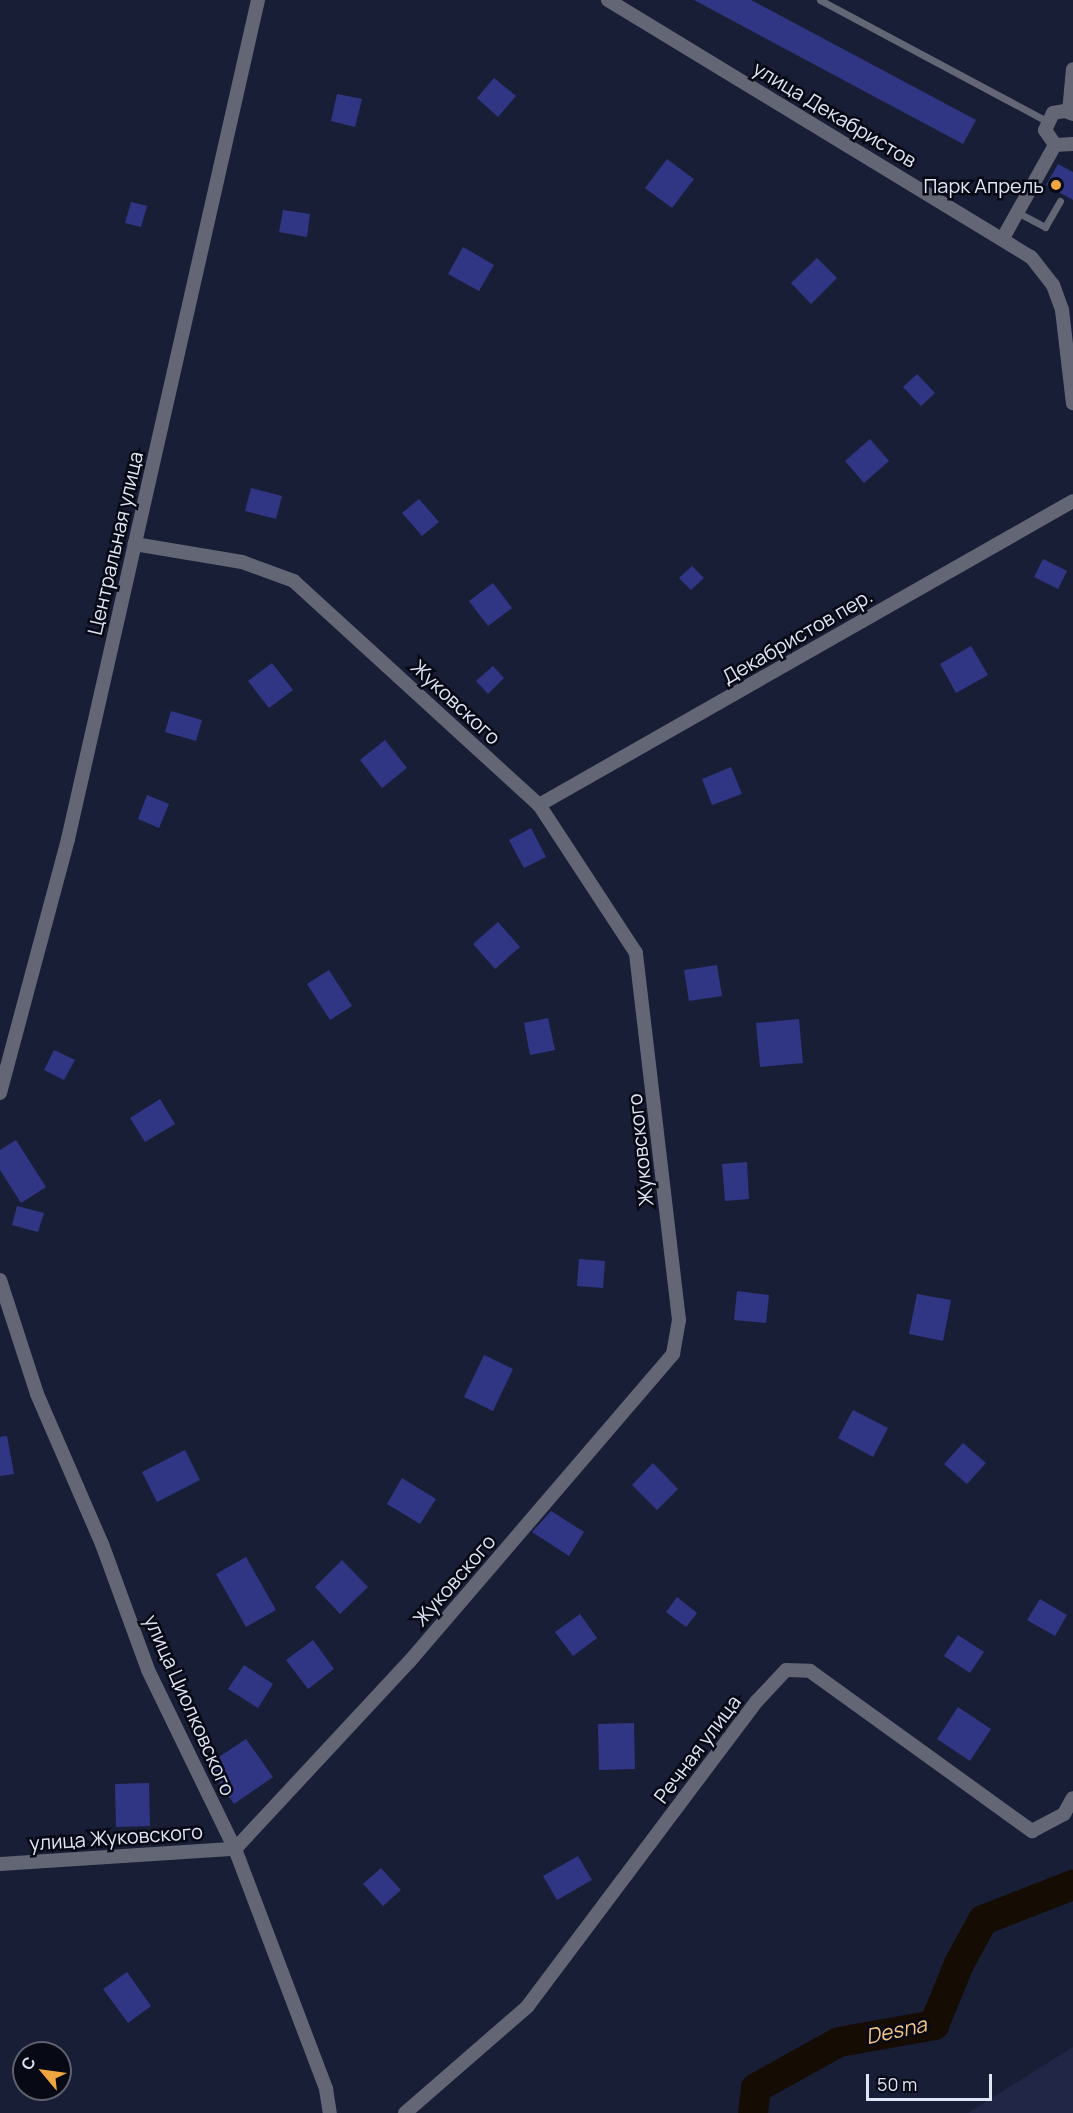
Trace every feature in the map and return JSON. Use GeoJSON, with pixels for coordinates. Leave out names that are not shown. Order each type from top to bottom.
{"type":"FeatureCollection","features":[{"type":"Feature","properties":{"kind":"street","name":"Центральная улица"},"geometry":{"type":"LineString","coordinates":[[0,1093],[68,839],[258,0]]}},
{"type":"Feature","properties":{"kind":"street","name":"улица Декабристов"},"geometry":{"type":"LineString","coordinates":[[608,0],[1003,238],[1042,268],[1059,298],[1073,404]]}},
{"type":"Feature","properties":{"kind":"street"},"geometry":{"type":"LineString","coordinates":[[1073,69],[1071,113],[1059,111],[1047,121],[1046,136],[1055,145],[1073,144]]}},
{"type":"Feature","properties":{"kind":"street"},"geometry":{"type":"LineString","coordinates":[[1003,238],[1055,145]]}},
{"type":"Feature","properties":{"kind":"street","name":"Декабристов пер."},"geometry":{"type":"LineString","coordinates":[[539,805],[1073,501]]}},
{"type":"Feature","properties":{"kind":"street","name":"Жуковского"},"geometry":{"type":"LineString","coordinates":[[135,544],[243,562],[294,581],[539,805],[636,953],[679,1320],[673,1354],[409,1662],[235,1849]]}},
{"type":"Feature","properties":{"kind":"street","name":"улица Циолковского"},"geometry":{"type":"LineString","coordinates":[[0,1280],[37,1394],[102,1544],[148,1670],[235,1849],[326,2089],[330,2113]]}},
{"type":"Feature","properties":{"kind":"street","name":"Речная улица"},"geometry":{"type":"LineString","coordinates":[[405,2113],[527,2007],[757,1701],[786,1670],[810,1671],[1032,1831],[1064,1814],[1073,1798]]}},
{"type":"Feature","properties":{"kind":"street","name":"улица Жуковского"},"geometry":{"type":"LineString","coordinates":[[0,1864],[235,1849]]}},
{"type":"Feature","properties":{"kind":"lane"},"geometry":{"type":"LineString","coordinates":[[820,0],[1047,121]]}},
{"type":"Feature","properties":{"kind":"lane"},"geometry":{"type":"LineString","coordinates":[[1017,212],[1045,226],[1060,201]]}},
{"type":"Feature","properties":{"kind":"shaded area"},"geometry":{"type":"Polygon","coordinates":[[[1073,2047],[1073,2113],[968,2113],[1073,2047]]]}},
{"type":"Feature","properties":{"kind":"building"},"geometry":{"type":"Polygon","coordinates":[[[694,0],[751,0],[976,120],[963,144],[694,0]]]}},
{"type":"Feature","properties":{"kind":"building"},"geometry":{"type":"Polygon","coordinates":[[[494,78],[516,96],[498,117],[477,98],[494,78]]]}},
{"type":"Feature","properties":{"kind":"building"},"geometry":{"type":"Polygon","coordinates":[[[337,94],[362,99],[355,127],[331,121],[337,94]]]}},
{"type":"Feature","properties":{"kind":"building"},"geometry":{"type":"Polygon","coordinates":[[[667,159],[694,179],[672,208],[645,188],[667,159]]]}},
{"type":"Feature","properties":{"kind":"building"},"geometry":{"type":"Polygon","coordinates":[[[1058,164],[1073,172],[1073,200],[1046,185],[1058,164]]]}},
{"type":"Feature","properties":{"kind":"building"},"geometry":{"type":"Polygon","coordinates":[[[131,202],[147,206],[141,227],[125,223],[131,202]]]}},
{"type":"Feature","properties":{"kind":"building"},"geometry":{"type":"Polygon","coordinates":[[[283,210],[310,214],[307,237],[279,232],[283,210]]]}},
{"type":"Feature","properties":{"kind":"building"},"geometry":{"type":"Polygon","coordinates":[[[463,247],[494,265],[479,291],[448,274],[463,247]]]}},
{"type":"Feature","properties":{"kind":"building"},"geometry":{"type":"Polygon","coordinates":[[[817,258],[837,278],[811,304],[791,283],[817,258]]]}},
{"type":"Feature","properties":{"kind":"building"},"geometry":{"type":"Polygon","coordinates":[[[917,374],[935,393],[921,406],[903,387],[917,374]]]}},
{"type":"Feature","properties":{"kind":"building"},"geometry":{"type":"Polygon","coordinates":[[[870,439],[889,461],[864,483],[845,461],[870,439]]]}},
{"type":"Feature","properties":{"kind":"building"},"geometry":{"type":"Polygon","coordinates":[[[251,488],[282,496],[276,519],[245,511],[251,488]]]}},
{"type":"Feature","properties":{"kind":"building"},"geometry":{"type":"Polygon","coordinates":[[[419,499],[439,522],[422,536],[402,513],[419,499]]]}},
{"type":"Feature","properties":{"kind":"building"},"geometry":{"type":"Polygon","coordinates":[[[1043,559],[1067,571],[1058,589],[1034,577],[1043,559]]]}},
{"type":"Feature","properties":{"kind":"building"},"geometry":{"type":"Polygon","coordinates":[[[692,566],[704,578],[691,590],[679,578],[692,566]]]}},
{"type":"Feature","properties":{"kind":"building"},"geometry":{"type":"Polygon","coordinates":[[[493,583],[512,608],[488,626],[469,601],[493,583]]]}},
{"type":"Feature","properties":{"kind":"building"},"geometry":{"type":"Polygon","coordinates":[[[971,646],[988,675],[956,693],[940,664],[971,646]]]}},
{"type":"Feature","properties":{"kind":"building"},"geometry":{"type":"Polygon","coordinates":[[[272,663],[293,690],[269,708],[248,681],[272,663]]]}},
{"type":"Feature","properties":{"kind":"building"},"geometry":{"type":"Polygon","coordinates":[[[493,666],[504,678],[488,694],[476,681],[493,666]]]}},
{"type":"Feature","properties":{"kind":"building"},"geometry":{"type":"Polygon","coordinates":[[[171,711],[202,720],[196,741],[165,732],[171,711]]]}},
{"type":"Feature","properties":{"kind":"building"},"geometry":{"type":"Polygon","coordinates":[[[385,740],[407,768],[382,788],[360,760],[385,740]]]}},
{"type":"Feature","properties":{"kind":"building"},"geometry":{"type":"Polygon","coordinates":[[[731,767],[742,794],[712,805],[702,779],[731,767]]]}},
{"type":"Feature","properties":{"kind":"building"},"geometry":{"type":"Polygon","coordinates":[[[147,795],[169,804],[159,828],[138,819],[147,795]]]}},
{"type":"Feature","properties":{"kind":"building"},"geometry":{"type":"Polygon","coordinates":[[[531,828],[546,857],[524,868],[509,840],[531,828]]]}},
{"type":"Feature","properties":{"kind":"building"},"geometry":{"type":"Polygon","coordinates":[[[498,922],[520,947],[495,969],[473,944],[498,922]]]}},
{"type":"Feature","properties":{"kind":"building"},"geometry":{"type":"Polygon","coordinates":[[[717,965],[722,996],[689,1001],[684,970],[717,965]]]}},
{"type":"Feature","properties":{"kind":"building"},"geometry":{"type":"Polygon","coordinates":[[[329,970],[352,1006],[330,1020],[307,984],[329,970]]]}},
{"type":"Feature","properties":{"kind":"building"},"geometry":{"type":"Polygon","coordinates":[[[548,1018],[555,1050],[530,1055],[524,1023],[548,1018]]]}},
{"type":"Feature","properties":{"kind":"building"},"geometry":{"type":"Polygon","coordinates":[[[799,1019],[803,1063],[760,1067],[756,1023],[799,1019]]]}},
{"type":"Feature","properties":{"kind":"building"},"geometry":{"type":"Polygon","coordinates":[[[54,1050],[75,1060],[64,1080],[44,1070],[54,1050]]]}},
{"type":"Feature","properties":{"kind":"building"},"geometry":{"type":"Polygon","coordinates":[[[160,1099],[175,1124],[145,1142],[130,1118],[160,1099]]]}},
{"type":"Feature","properties":{"kind":"building"},"geometry":{"type":"Polygon","coordinates":[[[16,1140],[46,1187],[21,1203],[0,1170],[0,1150],[16,1140]]]}},
{"type":"Feature","properties":{"kind":"building"},"geometry":{"type":"Polygon","coordinates":[[[747,1162],[749,1199],[725,1201],[722,1164],[747,1162]]]}},
{"type":"Feature","properties":{"kind":"building"},"geometry":{"type":"Polygon","coordinates":[[[17,1206],[44,1213],[38,1232],[12,1225],[17,1206]]]}},
{"type":"Feature","properties":{"kind":"building"},"geometry":{"type":"Polygon","coordinates":[[[579,1259],[605,1261],[603,1288],[577,1286],[579,1259]]]}},
{"type":"Feature","properties":{"kind":"building"},"geometry":{"type":"Polygon","coordinates":[[[737,1291],[769,1295],[766,1323],[734,1320],[737,1291]]]}},
{"type":"Feature","properties":{"kind":"building"},"geometry":{"type":"Polygon","coordinates":[[[917,1294],[951,1300],[943,1341],[909,1334],[917,1294]]]}},
{"type":"Feature","properties":{"kind":"building"},"geometry":{"type":"Polygon","coordinates":[[[484,1355],[513,1369],[493,1411],[464,1397],[484,1355]]]}},
{"type":"Feature","properties":{"kind":"building"},"geometry":{"type":"Polygon","coordinates":[[[853,1410],[888,1428],[873,1457],[838,1438],[853,1410]]]}},
{"type":"Feature","properties":{"kind":"building"},"geometry":{"type":"Polygon","coordinates":[[[7,1436],[14,1474],[0,1476],[0,1437],[7,1436]]]}},
{"type":"Feature","properties":{"kind":"building"},"geometry":{"type":"Polygon","coordinates":[[[963,1443],[986,1463],[967,1484],[944,1464],[963,1443]]]}},
{"type":"Feature","properties":{"kind":"building"},"geometry":{"type":"Polygon","coordinates":[[[185,1450],[200,1480],[157,1502],[142,1472],[185,1450]]]}},
{"type":"Feature","properties":{"kind":"building"},"geometry":{"type":"Polygon","coordinates":[[[653,1463],[678,1489],[657,1510],[632,1485],[653,1463]]]}},
{"type":"Feature","properties":{"kind":"building"},"geometry":{"type":"Polygon","coordinates":[[[402,1478],[436,1499],[420,1524],[387,1504],[402,1478]]]}},
{"type":"Feature","properties":{"kind":"building"},"geometry":{"type":"Polygon","coordinates":[[[551,1511],[584,1532],[569,1556],[532,1532],[551,1511]]]}},
{"type":"Feature","properties":{"kind":"building"},"geometry":{"type":"Polygon","coordinates":[[[246,1557],[276,1610],[246,1627],[216,1574],[246,1557]]]}},
{"type":"Feature","properties":{"kind":"building"},"geometry":{"type":"Polygon","coordinates":[[[342,1560],[368,1587],[340,1614],[315,1587],[342,1560]]]}},
{"type":"Feature","properties":{"kind":"building"},"geometry":{"type":"Polygon","coordinates":[[[677,1597],[697,1613],[686,1627],[666,1612],[677,1597]]]}},
{"type":"Feature","properties":{"kind":"building"},"geometry":{"type":"Polygon","coordinates":[[[1040,1599],[1067,1615],[1055,1636],[1027,1620],[1040,1599]]]}},
{"type":"Feature","properties":{"kind":"building"},"geometry":{"type":"Polygon","coordinates":[[[580,1614],[597,1638],[573,1656],[555,1632],[580,1614]]]}},
{"type":"Feature","properties":{"kind":"building"},"geometry":{"type":"Polygon","coordinates":[[[958,1635],[984,1652],[970,1673],[944,1656],[958,1635]]]}},
{"type":"Feature","properties":{"kind":"building"},"geometry":{"type":"Polygon","coordinates":[[[313,1640],[334,1669],[308,1689],[286,1660],[313,1640]]]}},
{"type":"Feature","properties":{"kind":"building"},"geometry":{"type":"Polygon","coordinates":[[[244,1665],[273,1684],[258,1708],[228,1689],[244,1665]]]}},
{"type":"Feature","properties":{"kind":"building"},"geometry":{"type":"Polygon","coordinates":[[[958,1707],[991,1729],[970,1761],[937,1739],[958,1707]]]}},
{"type":"Feature","properties":{"kind":"building"},"geometry":{"type":"Polygon","coordinates":[[[634,1723],[635,1769],[599,1770],[598,1724],[634,1723]]]}},
{"type":"Feature","properties":{"kind":"building"},"geometry":{"type":"Polygon","coordinates":[[[246,1739],[273,1777],[234,1804],[207,1765],[246,1739]]]}},
{"type":"Feature","properties":{"kind":"building"},"geometry":{"type":"Polygon","coordinates":[[[149,1783],[150,1826],[116,1827],[115,1784],[149,1783]]]}},
{"type":"Feature","properties":{"kind":"building"},"geometry":{"type":"Polygon","coordinates":[[[578,1856],[592,1880],[557,1900],[543,1876],[578,1856]]]}},
{"type":"Feature","properties":{"kind":"building"},"geometry":{"type":"Polygon","coordinates":[[[381,1868],[401,1890],[383,1906],[363,1884],[381,1868]]]}},
{"type":"Feature","properties":{"kind":"building"},"geometry":{"type":"Polygon","coordinates":[[[127,1972],[151,2006],[128,2023],[103,1989],[127,1972]]]}},
{"type":"Feature","properties":{"kind":"waterway","name":"Desna"},"geometry":{"type":"LineString","coordinates":[[753,2113],[756,2088],[839,2042],[934,2025],[959,1964],[983,1920],[1073,1885]]}},
{"type":"Feature","properties":{"kind":"place","name":"Парк Апрель"},"geometry":{"type":"Point","coordinates":[1056,185]}}]}
